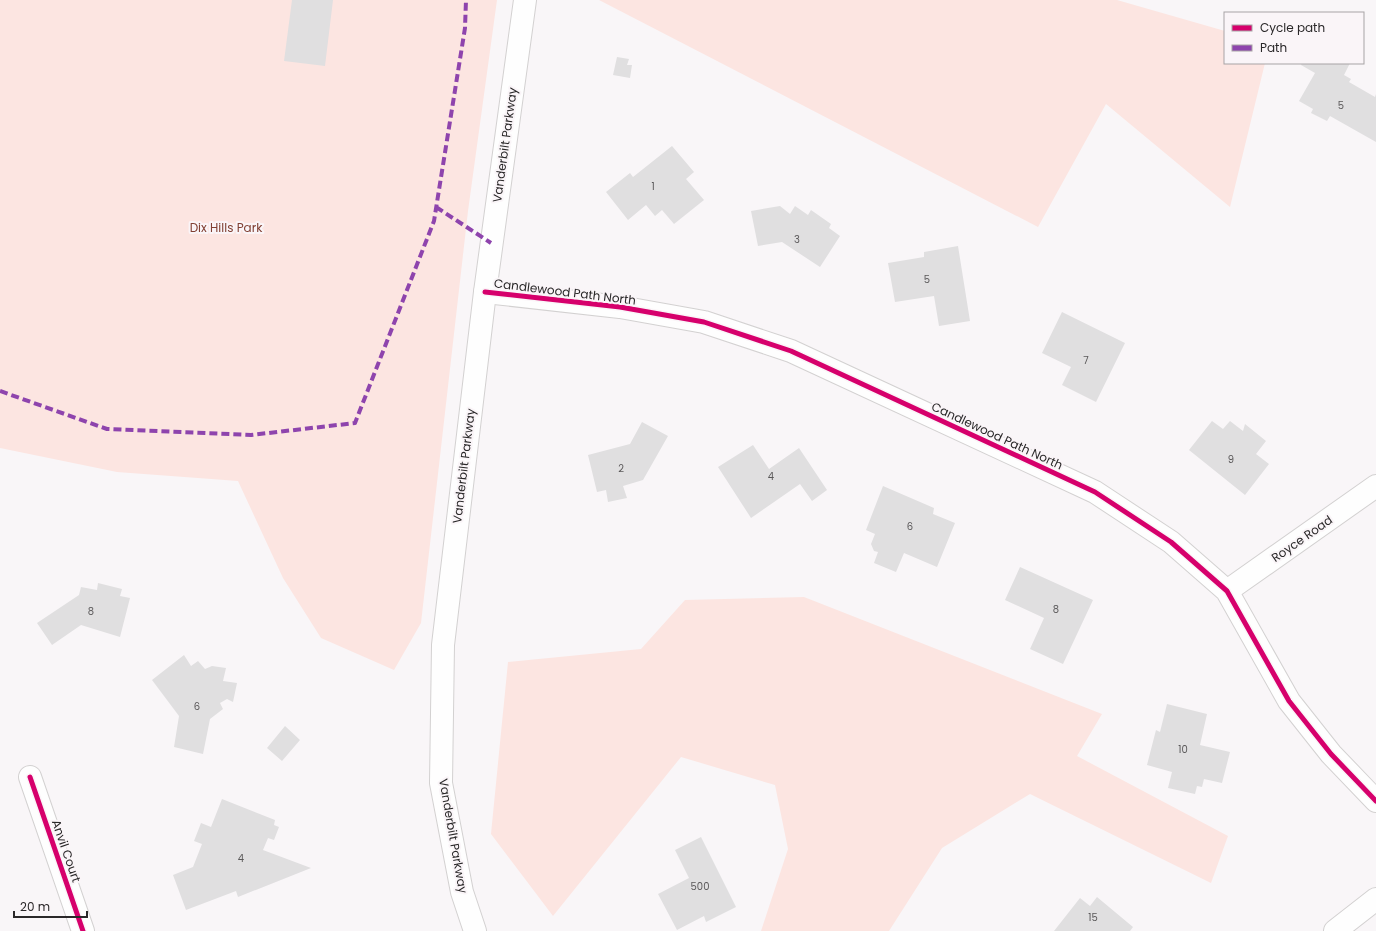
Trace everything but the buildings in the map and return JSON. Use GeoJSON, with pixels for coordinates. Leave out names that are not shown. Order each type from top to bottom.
{"type":"FeatureCollection","features":[{"type":"Feature","properties":{"kind":"street","name":"Vanderbilt Parkway"},"geometry":{"type":"LineString","coordinates":[[475,931],[462,892],[442,783],[443,645],[485,292],[525,0]]}},
{"type":"Feature","properties":{"kind":"street","name":"Candlewood Path North"},"geometry":{"type":"LineString","coordinates":[[485,292],[620,307],[704,322],[791,351],[1095,492],[1171,542],[1227,592],[1289,701],[1331,754],[1376,800]]}},
{"type":"Feature","properties":{"kind":"street","name":"Royce Road"},"geometry":{"type":"LineString","coordinates":[[1227,592],[1376,486]]}},
{"type":"Feature","properties":{"kind":"street","name":"Anvil Court"},"geometry":{"type":"LineString","coordinates":[[30,777],[83,931]]}},
{"type":"Feature","properties":{"kind":"street"},"geometry":{"type":"LineString","coordinates":[[1335,931],[1376,899]]}},
{"type":"Feature","properties":{"kind":"green space","name":"Dix Hills Park"},"geometry":{"type":"Polygon","coordinates":[[[0,0],[497,0],[468,211],[421,623],[394,670],[321,638],[283,578],[238,481],[117,472],[0,448],[0,0]]]}},
{"type":"Feature","properties":{"kind":"green space"},"geometry":{"type":"Polygon","coordinates":[[[599,0],[1117,0],[1224,31],[1224,64],[1265,64],[1230,207],[1106,104],[1038,227],[599,0]]]}},
{"type":"Feature","properties":{"kind":"green space"},"geometry":{"type":"Polygon","coordinates":[[[804,597],[1102,714],[1077,756],[1228,836],[1211,883],[1030,794],[942,848],[889,931],[761,931],[788,849],[775,785],[681,757],[553,916],[491,834],[508,662],[641,649],[685,600],[804,597]]]}},
{"type":"Feature","properties":{"kind":"marked path"},"geometry":{"type":"LineString","coordinates":[[0,391],[107,429],[251,435],[355,423],[434,221],[465,28],[466,0]]}},
{"type":"Feature","properties":{"kind":"marked path"},"geometry":{"type":"LineString","coordinates":[[436,207],[491,243]]}},
{"type":"Feature","properties":{"kind":"cycle path"},"geometry":{"type":"LineString","coordinates":[[485,292],[620,307],[704,322],[791,351],[1095,492],[1171,542],[1227,591],[1289,701],[1331,754],[1376,801]]}},
{"type":"Feature","properties":{"kind":"cycle path"},"geometry":{"type":"LineString","coordinates":[[30,777],[83,931]]}}]}
